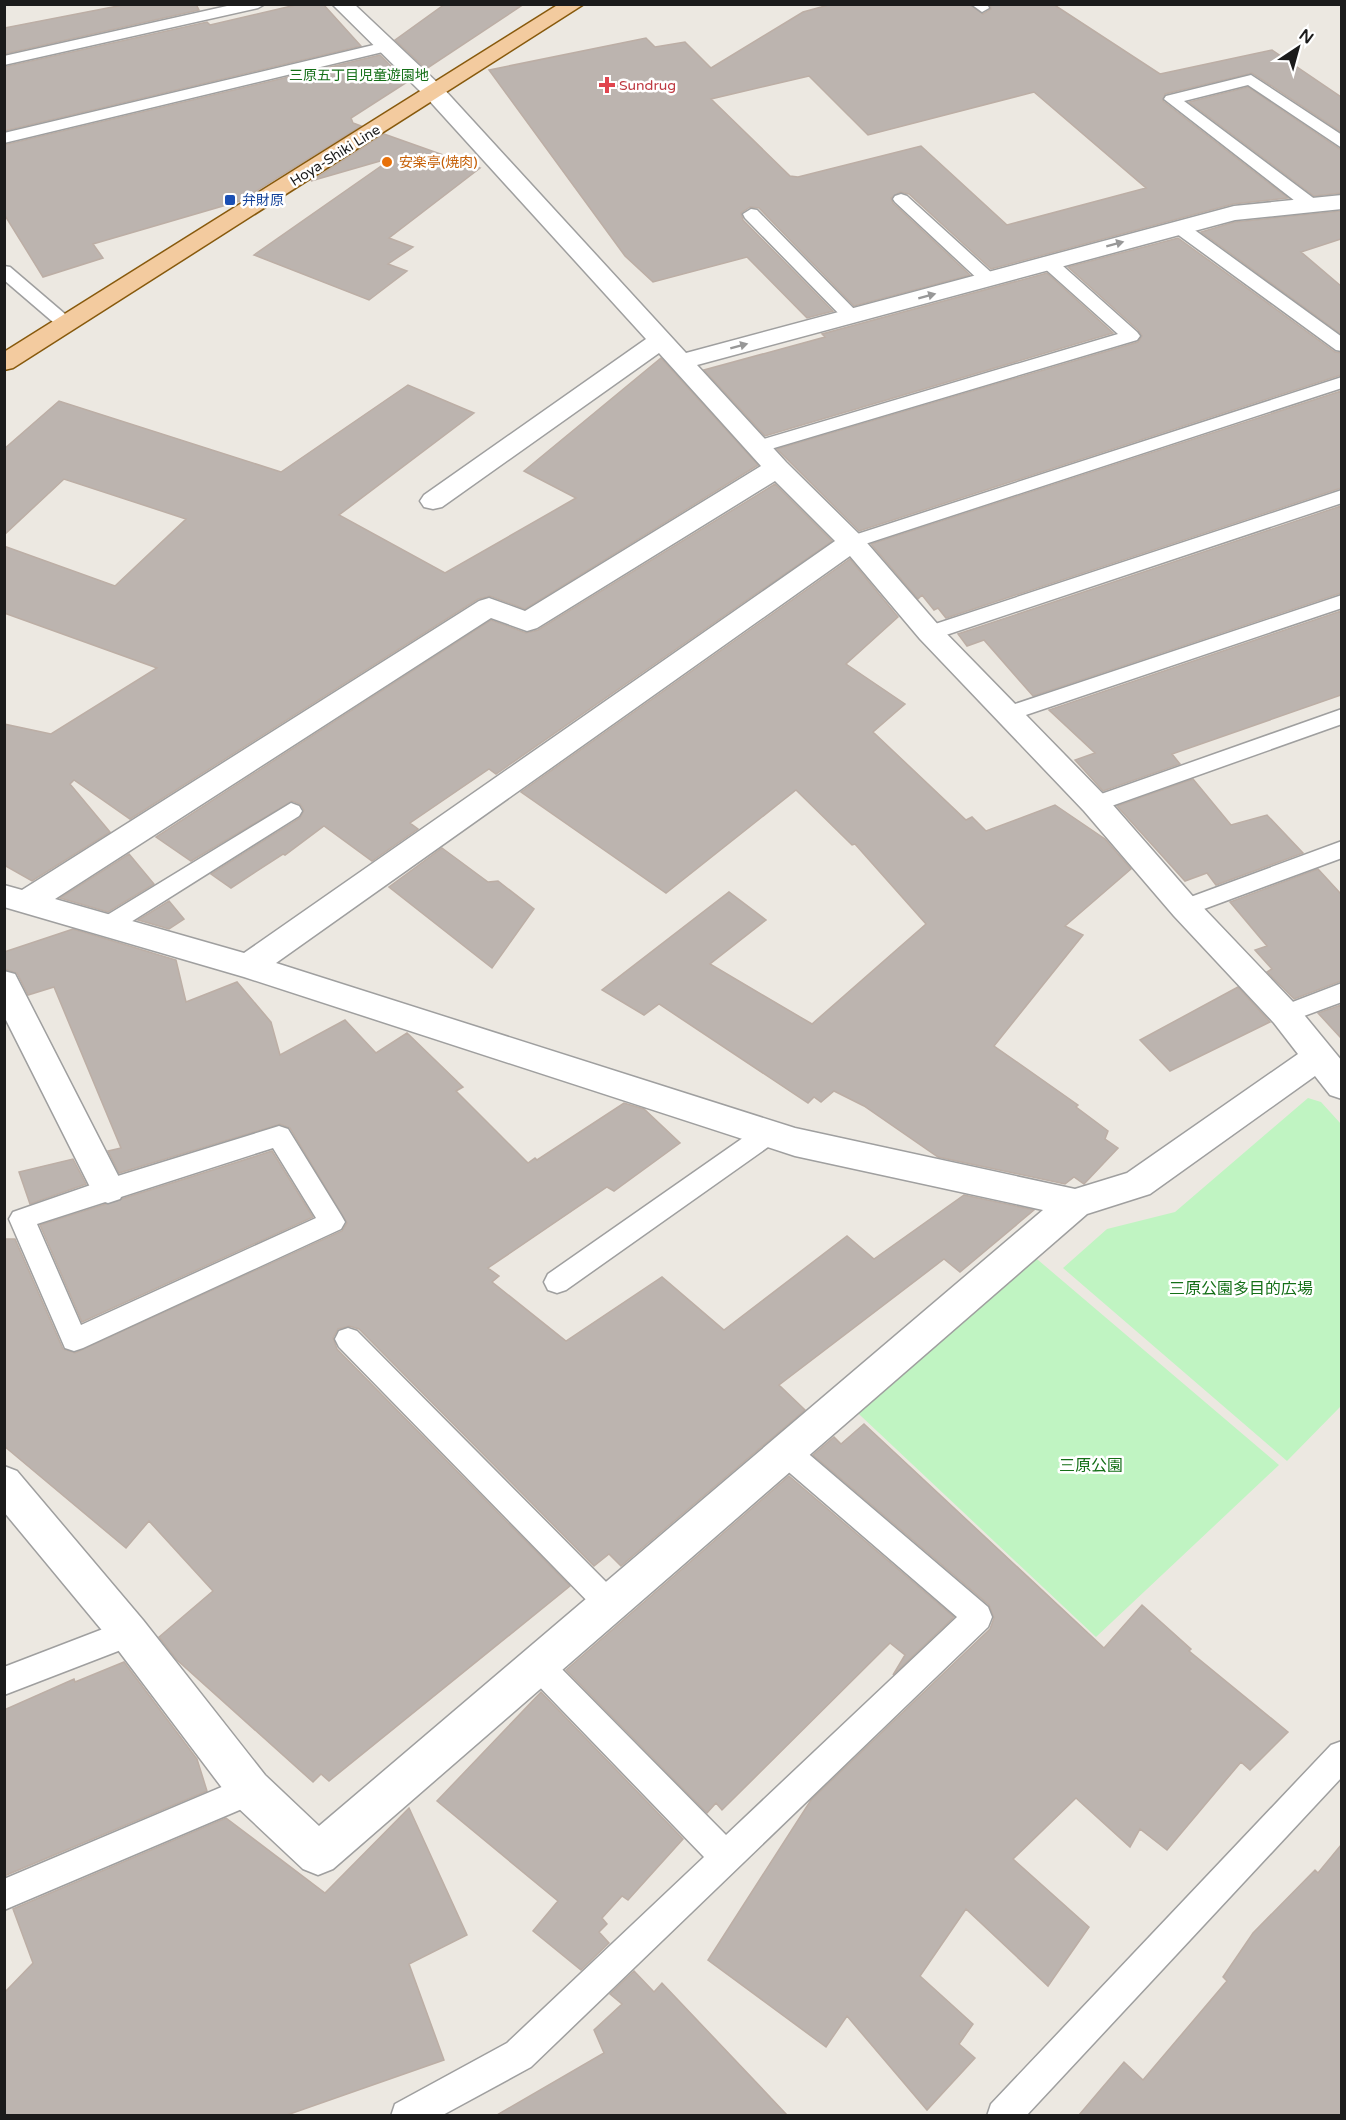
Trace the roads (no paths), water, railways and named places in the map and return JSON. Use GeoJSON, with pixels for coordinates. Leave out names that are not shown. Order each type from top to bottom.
{"type":"FeatureCollection","features":[{"type":"Feature","properties":{"kind":"main road","name":"Hoya-Shiki Line"},"geometry":{"type":"LineString","coordinates":[[4,363],[574,4]]}},
{"type":"Feature","properties":{"kind":"street"},"geometry":{"type":"LineString","coordinates":[[342,4],[434,92],[757,447],[852,542],[930,633],[1011,713],[1095,804],[1185,908],[1285,1014],[1341,1086]]}},
{"type":"Feature","properties":{"kind":"street"},"geometry":{"type":"LineString","coordinates":[[682,362],[1234,213],[1341,202]]}},
{"type":"Feature","properties":{"kind":"street"},"geometry":{"type":"LineString","coordinates":[[433,501],[660,341]]}},
{"type":"Feature","properties":{"kind":"street"},"geometry":{"type":"LineString","coordinates":[[16,899],[489,607],[527,622],[777,468]]}},
{"type":"Feature","properties":{"kind":"street"},"geometry":{"type":"LineString","coordinates":[[248,966],[852,542]]}},
{"type":"Feature","properties":{"kind":"street"},"geometry":{"type":"LineString","coordinates":[[16,899],[248,966],[795,1142],[1075,1203]]}},
{"type":"Feature","properties":{"kind":"street"},"geometry":{"type":"LineString","coordinates":[[4,982],[108,1189]]}},
{"type":"Feature","properties":{"kind":"street"},"geometry":{"type":"LineString","coordinates":[[4,1483],[129,1634],[250,1790],[318,1854],[1075,1203],[1138,1184],[1317,1058]]}},
{"type":"Feature","properties":{"kind":"lane"},"geometry":{"type":"LineString","coordinates":[[4,61],[258,4]]}},
{"type":"Feature","properties":{"kind":"lane"},"geometry":{"type":"LineString","coordinates":[[4,138],[386,47]]}},
{"type":"Feature","properties":{"kind":"lane"},"geometry":{"type":"LineString","coordinates":[[1310,204],[1172,99],[1251,80],[1341,143]]}},
{"type":"Feature","properties":{"kind":"lane"},"geometry":{"type":"LineString","coordinates":[[901,199],[988,279]]}},
{"type":"Feature","properties":{"kind":"lane"},"geometry":{"type":"LineString","coordinates":[[752,214],[851,316]]}},
{"type":"Feature","properties":{"kind":"lane"},"geometry":{"type":"LineString","coordinates":[[1179,227],[1341,346]]}},
{"type":"Feature","properties":{"kind":"lane"},"geometry":{"type":"LineString","coordinates":[[757,447],[1131,336],[1048,262]]}},
{"type":"Feature","properties":{"kind":"lane"},"geometry":{"type":"LineString","coordinates":[[4,271],[66,324]]}},
{"type":"Feature","properties":{"kind":"lane"},"geometry":{"type":"LineString","coordinates":[[852,542],[1341,382]]}},
{"type":"Feature","properties":{"kind":"lane"},"geometry":{"type":"LineString","coordinates":[[930,633],[1341,496]]}},
{"type":"Feature","properties":{"kind":"lane"},"geometry":{"type":"LineString","coordinates":[[1011,713],[1341,602]]}},
{"type":"Feature","properties":{"kind":"lane"},"geometry":{"type":"LineString","coordinates":[[1095,804],[1341,716]]}},
{"type":"Feature","properties":{"kind":"lane"},"geometry":{"type":"LineString","coordinates":[[107,926],[291,811]]}},
{"type":"Feature","properties":{"kind":"lane"},"geometry":{"type":"LineString","coordinates":[[1185,908],[1341,849]]}},
{"type":"Feature","properties":{"kind":"lane"},"geometry":{"type":"LineString","coordinates":[[1285,1014],[1341,992]]}},
{"type":"Feature","properties":{"kind":"lane"},"geometry":{"type":"LineString","coordinates":[[557,1282],[770,1133]]}},
{"type":"Feature","properties":{"kind":"lane"},"geometry":{"type":"LineString","coordinates":[[279,1136],[332,1222],[74,1340],[22,1219],[108,1189],[279,1136]]}},
{"type":"Feature","properties":{"kind":"lane"},"geometry":{"type":"LineString","coordinates":[[348,1340],[609,1604]]}},
{"type":"Feature","properties":{"kind":"lane"},"geometry":{"type":"LineString","coordinates":[[407,2115],[519,2055],[978,1617],[787,1453]]}},
{"type":"Feature","properties":{"kind":"lane"},"geometry":{"type":"LineString","coordinates":[[4,1681],[129,1634]]}},
{"type":"Feature","properties":{"kind":"lane"},"geometry":{"type":"LineString","coordinates":[[539,1666],[726,1857]]}},
{"type":"Feature","properties":{"kind":"lane"},"geometry":{"type":"LineString","coordinates":[[1003,2115],[1341,1755]]}},
{"type":"Feature","properties":{"kind":"lane"},"geometry":{"type":"LineString","coordinates":[[4,1895],[250,1790]]}},
{"type":"Feature","properties":{"kind":"place","name":"Sundrug"},"geometry":{"type":"Point","coordinates":[607,85]}},
{"type":"Feature","properties":{"kind":"place","name":"安楽亭(焼肉)"},"geometry":{"type":"Point","coordinates":[387,162]}},
{"type":"Feature","properties":{"kind":"place","name":"弁財原"},"geometry":{"type":"Point","coordinates":[230,200]}},
{"type":"Feature","properties":{"kind":"park label","name":"三原五丁目児童遊園地"},"geometry":{"type":"Point","coordinates":[359,75]}},
{"type":"Feature","properties":{"kind":"park label","name":"三原公園多目的広場"},"geometry":{"type":"Point","coordinates":[1241,1288]}},
{"type":"Feature","properties":{"kind":"park label","name":"三原公園"},"geometry":{"type":"Point","coordinates":[1091,1465]}}]}
